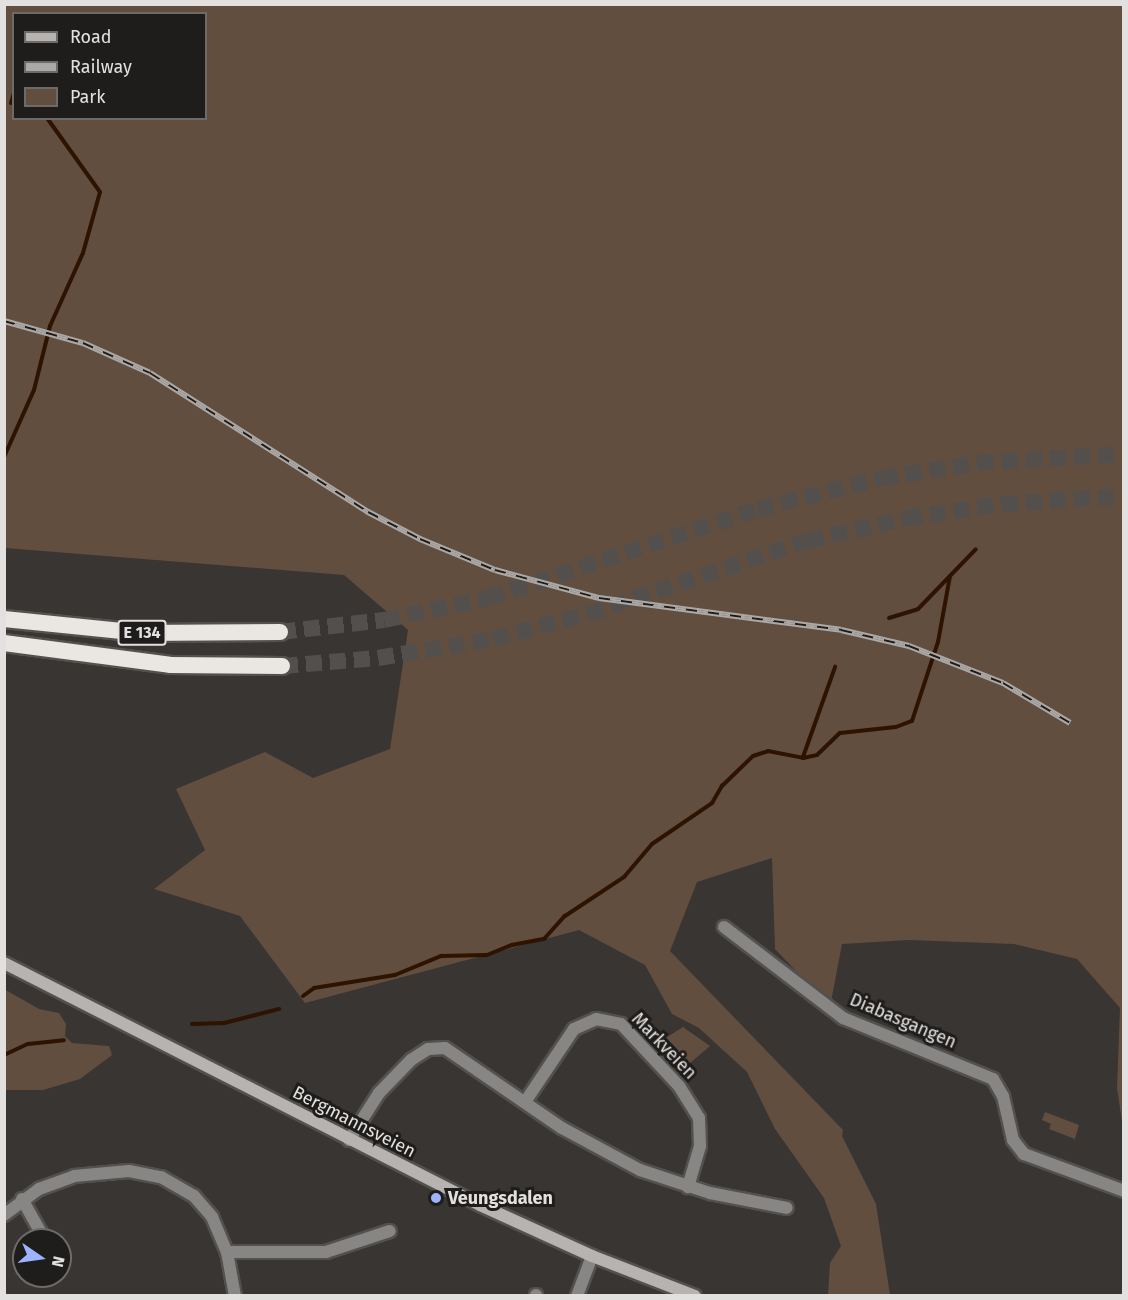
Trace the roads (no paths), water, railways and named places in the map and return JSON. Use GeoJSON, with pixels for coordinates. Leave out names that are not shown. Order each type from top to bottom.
{"type":"FeatureCollection","features":[{"type":"Feature","properties":{"kind":"highway","name":"E 134"},"geometry":{"type":"LineString","coordinates":[[4,619],[141,633],[280,632]]}},
{"type":"Feature","properties":{"kind":"highway","name":"E 134"},"geometry":{"type":"LineString","coordinates":[[4,643],[170,665],[282,666]]}},
{"type":"Feature","properties":{"kind":"main road","name":"Bergmannsveien"},"geometry":{"type":"LineString","coordinates":[[4,963],[349,1140],[592,1256],[694,1296]]}},
{"type":"Feature","properties":{"kind":"street","name":"Diabasgangen"},"geometry":{"type":"LineString","coordinates":[[724,927],[843,1017],[993,1079],[1003,1096],[1013,1140],[1024,1154],[1124,1191]]}},
{"type":"Feature","properties":{"kind":"street","name":"Markveien"},"geometry":{"type":"LineString","coordinates":[[525,1102],[574,1029],[589,1020],[621,1024],[678,1086],[699,1118],[700,1146],[688,1187]]}},
{"type":"Feature","properties":{"kind":"street"},"geometry":{"type":"LineString","coordinates":[[349,1140],[380,1093],[411,1060],[433,1048],[451,1049],[525,1102],[591,1145],[640,1170],[688,1187],[754,1204],[787,1208]]}},
{"type":"Feature","properties":{"kind":"street"},"geometry":{"type":"LineString","coordinates":[[7,1207],[53,1182],[74,1176],[105,1172],[147,1173],[173,1182],[203,1204],[219,1230],[227,1252],[235,1296]]}},
{"type":"Feature","properties":{"kind":"street"},"geometry":{"type":"LineString","coordinates":[[22,1200],[38,1228]]}},
{"type":"Feature","properties":{"kind":"street"},"geometry":{"type":"LineString","coordinates":[[227,1252],[326,1252],[390,1232]]}},
{"type":"Feature","properties":{"kind":"street"},"geometry":{"type":"LineString","coordinates":[[577,1296],[592,1256]]}},
{"type":"Feature","properties":{"kind":"waterway"},"geometry":{"type":"LineString","coordinates":[[4,457],[34,390],[50,326],[83,253],[100,192],[48,120]]}},
{"type":"Feature","properties":{"kind":"waterway"},"geometry":{"type":"LineString","coordinates":[[889,618],[918,609],[976,549]]}},
{"type":"Feature","properties":{"kind":"waterway"},"geometry":{"type":"LineString","coordinates":[[303,996],[314,988],[395,975],[441,956],[487,955],[512,945],[544,939],[565,916],[624,877],[652,844],[712,803],[722,786],[753,756],[768,751],[803,758],[817,755],[840,733],[896,727],[912,721],[938,642],[950,576]]}},
{"type":"Feature","properties":{"kind":"waterway"},"geometry":{"type":"LineString","coordinates":[[803,757],[835,667]]}},
{"type":"Feature","properties":{"kind":"waterway"},"geometry":{"type":"LineString","coordinates":[[192,1024],[224,1023],[279,1009]]}},
{"type":"Feature","properties":{"kind":"waterway"},"geometry":{"type":"LineString","coordinates":[[4,1055],[28,1044],[64,1040]]}},
{"type":"Feature","properties":{"kind":"tunnel"},"geometry":{"type":"LineString","coordinates":[[280,632],[384,620],[489,598],[758,509],[882,478],[978,463],[1124,454]]}},
{"type":"Feature","properties":{"kind":"tunnel"},"geometry":{"type":"LineString","coordinates":[[282,666],[378,658],[493,639],[588,614],[808,541],[906,518],[1002,504],[1124,496]]}},
{"type":"Feature","properties":{"kind":"railway"},"geometry":{"type":"LineString","coordinates":[[4,321],[83,343],[150,373],[368,512],[420,539],[495,570],[599,598],[841,630],[909,646],[1003,683],[1070,723]]}},
{"type":"Feature","properties":{"kind":"place","name":"Veungsdalen"},"geometry":{"type":"Point","coordinates":[436,1198]}}]}
